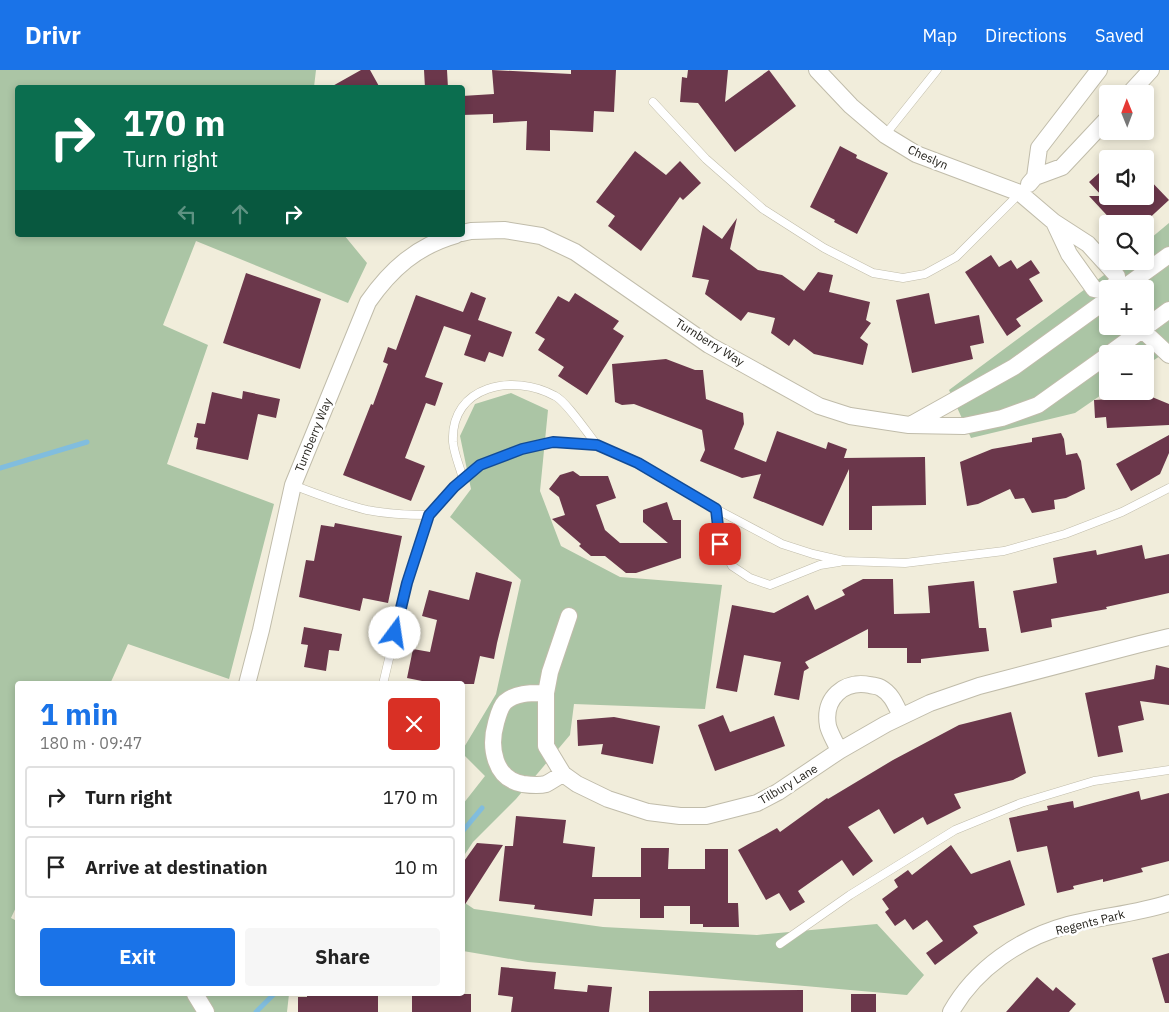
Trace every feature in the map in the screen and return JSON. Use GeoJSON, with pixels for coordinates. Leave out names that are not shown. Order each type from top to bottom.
{"type":"FeatureCollection","features":[{"type":"Feature","properties":{"kind":"street","name":"Cheslyn"},"geometry":{"type":"LineString","coordinates":[[817,70],[851,106],[885,134],[916,154],[1020,193],[1054,222],[1088,244],[1116,276],[1116,280]]}},
{"type":"Feature","properties":{"kind":"street"},"geometry":{"type":"LineString","coordinates":[[1036,177],[1039,148],[1099,70]]}},
{"type":"Feature","properties":{"kind":"street"},"geometry":{"type":"LineString","coordinates":[[1137,85],[1151,70]]}},
{"type":"Feature","properties":{"kind":"street"},"geometry":{"type":"LineString","coordinates":[[1020,193],[1036,177],[1062,167],[1099,128]]}},
{"type":"Feature","properties":{"kind":"street","name":"Cheslyn"},"geometry":{"type":"LineString","coordinates":[[1054,222],[1069,254],[1094,289],[1099,290]]}},
{"type":"Feature","properties":{"kind":"street","name":"Turnberry Way"},"geometry":{"type":"LineString","coordinates":[[465,232],[504,230],[541,236],[575,252],[710,345],[819,406],[850,416],[909,425],[964,426],[1002,418],[1038,404],[1099,360]]}},
{"type":"Feature","properties":{"kind":"street","name":"Turnberry Way"},"geometry":{"type":"LineString","coordinates":[[248,681],[293,485],[368,302],[384,280],[416,253],[437,241],[450,237]]}},
{"type":"Feature","properties":{"kind":"street"},"geometry":{"type":"LineString","coordinates":[[1134,280],[1169,255]]}},
{"type":"Feature","properties":{"kind":"street"},"geometry":{"type":"LineString","coordinates":[[909,425],[1014,367],[1099,306]]}},
{"type":"Feature","properties":{"kind":"street","name":"Turnberry Way"},"geometry":{"type":"LineString","coordinates":[[1154,319],[1169,310]]}},
{"type":"Feature","properties":{"kind":"street","name":"Turnberry Way"},"geometry":{"type":"LineString","coordinates":[[1119,345],[1131,335]]}},
{"type":"Feature","properties":{"kind":"street"},"geometry":{"type":"LineString","coordinates":[[1147,335],[1169,355]]}},
{"type":"Feature","properties":{"kind":"street"},"geometry":{"type":"LineString","coordinates":[[546,693],[522,694],[506,701],[498,713],[493,733],[493,752],[499,770],[514,782],[531,786],[545,784],[563,774],[546,746],[546,693],[550,672],[569,616]]}},
{"type":"Feature","properties":{"kind":"street","name":"Tilbury Lane"},"geometry":{"type":"LineString","coordinates":[[563,774],[577,784],[608,799],[648,812],[680,816],[706,816],[757,803],[778,792],[839,751],[930,702],[979,686],[1169,638]]}},
{"type":"Feature","properties":{"kind":"street"},"geometry":{"type":"LineString","coordinates":[[839,751],[828,726],[828,712],[833,698],[845,687],[862,684],[880,687],[890,694],[901,716]]}},
{"type":"Feature","properties":{"kind":"street","name":"Regents Park"},"geometry":{"type":"LineString","coordinates":[[950,1012],[963,992],[993,962],[1018,945],[1067,926],[1169,903]]}},
{"type":"Feature","properties":{"kind":"street"},"geometry":{"type":"LineString","coordinates":[[196,996],[206,1012]]}},
{"type":"Feature","properties":{"kind":"lane"},"geometry":{"type":"LineString","coordinates":[[885,134],[937,70]]}},
{"type":"Feature","properties":{"kind":"lane"},"geometry":{"type":"LineString","coordinates":[[653,102],[706,159],[763,210],[824,248],[873,273],[903,278],[925,274],[956,257],[1020,193]]}},
{"type":"Feature","properties":{"kind":"lane"},"geometry":{"type":"LineString","coordinates":[[463,479],[453,443],[458,414],[470,399],[488,388],[510,383],[532,387],[556,396],[597,445]]}},
{"type":"Feature","properties":{"kind":"lane"},"geometry":{"type":"LineString","coordinates":[[384,681],[407,583],[429,515],[454,487],[480,465],[522,449],[553,442],[597,445],[638,463],[716,509],[782,544],[844,561],[905,563],[1004,551],[1065,534],[1122,512],[1169,488]]}},
{"type":"Feature","properties":{"kind":"lane"},"geometry":{"type":"LineString","coordinates":[[293,485],[333,500],[368,510],[429,515]]}},
{"type":"Feature","properties":{"kind":"lane"},"geometry":{"type":"LineString","coordinates":[[716,509],[720,544],[732,566],[750,578],[770,585],[820,565],[844,561]]}},
{"type":"Feature","properties":{"kind":"lane"},"geometry":{"type":"LineString","coordinates":[[780,944],[850,895],[955,830],[1021,803],[1094,781],[1169,770]]}},
{"type":"Feature","properties":{"kind":"green space"},"geometry":{"type":"Polygon","coordinates":[[[0,70],[316,70],[314,85],[15,85],[15,237],[346,237],[367,263],[348,303],[196,241],[163,325],[208,345],[167,464],[274,504],[229,679],[128,644],[111,681],[15,681],[15,909],[11,918],[15,920],[15,996],[289,996],[287,1012],[0,1012],[0,70]]]}},
{"type":"Feature","properties":{"kind":"green space"},"geometry":{"type":"Polygon","coordinates":[[[1169,223],[1169,350],[1154,360],[1154,345],[1099,345],[1099,396],[1075,413],[971,438],[949,390],[1111,270],[1154,270],[1154,236],[1169,223]]]}},
{"type":"Feature","properties":{"kind":"green space"},"geometry":{"type":"Polygon","coordinates":[[[511,393],[548,410],[540,491],[561,546],[620,577],[722,585],[705,709],[574,704],[570,735],[516,799],[473,842],[465,854],[465,801],[485,776],[465,756],[465,746],[496,694],[521,580],[450,517],[471,489],[460,436],[475,404],[511,393]]]}},
{"type":"Feature","properties":{"kind":"green space"},"geometry":{"type":"Polygon","coordinates":[[[465,903],[474,909],[603,927],[757,935],[877,924],[924,975],[907,995],[528,962],[465,951],[465,903]]]}},
{"type":"Feature","properties":{"kind":"building"},"geometry":{"type":"Polygon","coordinates":[[[361,70],[370,70],[378,85],[334,85],[361,70]]]}},
{"type":"Feature","properties":{"kind":"building"},"geometry":{"type":"Polygon","coordinates":[[[424,70],[447,70],[448,85],[425,85],[424,70]]]}},
{"type":"Feature","properties":{"kind":"building"},"geometry":{"type":"Polygon","coordinates":[[[492,70],[571,74],[571,70],[616,70],[614,112],[594,111],[593,132],[550,130],[550,151],[526,150],[527,121],[493,123],[493,114],[465,115],[465,96],[494,94],[492,70]]]}},
{"type":"Feature","properties":{"kind":"building"},"geometry":{"type":"Polygon","coordinates":[[[688,70],[728,70],[725,102],[769,70],[796,106],[735,152],[698,103],[680,102],[682,77],[687,78],[688,70]]]}},
{"type":"Feature","properties":{"kind":"building"},"geometry":{"type":"Polygon","coordinates":[[[840,146],[857,155],[856,158],[888,173],[857,234],[810,207],[840,146]]]}},
{"type":"Feature","properties":{"kind":"building"},"geometry":{"type":"Polygon","coordinates":[[[635,151],[666,175],[680,161],[701,183],[683,200],[680,197],[641,251],[608,226],[615,216],[596,202],[635,151]]]}},
{"type":"Feature","properties":{"kind":"building"},"geometry":{"type":"Polygon","coordinates":[[[1099,173],[1099,193],[1089,182],[1099,173]]]}},
{"type":"Feature","properties":{"kind":"building"},"geometry":{"type":"Polygon","coordinates":[[[1154,184],[1169,200],[1153,215],[1107,215],[1089,196],[1099,196],[1099,205],[1154,205],[1154,184]]]}},
{"type":"Feature","properties":{"kind":"building"},"geometry":{"type":"Polygon","coordinates":[[[737,218],[730,249],[758,270],[782,275],[804,291],[818,272],[833,275],[829,292],[870,302],[866,320],[871,323],[860,338],[868,344],[863,365],[814,354],[794,339],[789,346],[771,333],[775,318],[748,312],[741,321],[705,294],[709,280],[692,277],[703,225],[722,239],[737,218]]]}},
{"type":"Feature","properties":{"kind":"building"},"geometry":{"type":"Polygon","coordinates":[[[991,255],[999,267],[1011,260],[1017,269],[1031,260],[1040,273],[1029,279],[1043,301],[1016,319],[1021,326],[1007,336],[965,272],[991,255]]]}},
{"type":"Feature","properties":{"kind":"building"},"geometry":{"type":"Polygon","coordinates":[[[246,273],[321,299],[300,369],[223,343],[246,273]]]}},
{"type":"Feature","properties":{"kind":"building"},"geometry":{"type":"Polygon","coordinates":[[[471,292],[486,298],[478,320],[512,332],[503,357],[489,352],[485,362],[464,355],[471,335],[444,326],[425,377],[443,383],[435,406],[426,403],[405,458],[425,466],[411,501],[343,475],[371,404],[373,405],[388,364],[383,362],[388,347],[396,350],[416,295],[463,312],[471,292]]]}},
{"type":"Feature","properties":{"kind":"building"},"geometry":{"type":"Polygon","coordinates":[[[575,293],[619,321],[613,329],[624,336],[587,395],[558,376],[564,367],[538,350],[545,339],[535,333],[558,296],[569,302],[575,293]]]}},
{"type":"Feature","properties":{"kind":"building"},"geometry":{"type":"Polygon","coordinates":[[[929,293],[935,324],[979,315],[984,343],[970,346],[973,359],[912,373],[896,300],[929,293]]]}},
{"type":"Feature","properties":{"kind":"building"},"geometry":{"type":"Polygon","coordinates":[[[666,359],[695,370],[703,370],[706,399],[743,413],[744,424],[734,449],[766,462],[777,431],[826,449],[828,442],[847,449],[844,458],[925,457],[926,505],[872,506],[872,530],[849,530],[849,469],[823,526],[753,498],[761,474],[742,478],[700,461],[705,450],[702,430],[634,404],[622,405],[615,402],[612,364],[666,359]]]}},
{"type":"Feature","properties":{"kind":"building"},"geometry":{"type":"Polygon","coordinates":[[[243,391],[280,399],[276,418],[258,414],[248,460],[196,449],[198,438],[194,437],[197,423],[205,424],[212,392],[242,399],[243,391]]]}},
{"type":"Feature","properties":{"kind":"building"},"geometry":{"type":"Polygon","coordinates":[[[1154,398],[1169,404],[1169,425],[1107,428],[1106,417],[1095,418],[1094,400],[1154,400],[1154,398]]]}},
{"type":"Feature","properties":{"kind":"building"},"geometry":{"type":"Polygon","coordinates":[[[1061,433],[1064,439],[1066,455],[1077,453],[1081,461],[1085,489],[1066,498],[1054,500],[1055,509],[1032,513],[1024,498],[1015,499],[1010,489],[978,504],[967,506],[960,462],[992,449],[1032,442],[1032,438],[1061,433]]]}},
{"type":"Feature","properties":{"kind":"building"},"geometry":{"type":"Polygon","coordinates":[[[1169,435],[1169,453],[1160,474],[1131,491],[1116,464],[1169,435]]]}},
{"type":"Feature","properties":{"kind":"building"},"geometry":{"type":"Polygon","coordinates":[[[573,471],[580,476],[608,476],[616,498],[596,505],[605,530],[620,543],[668,543],[643,522],[643,510],[667,502],[673,520],[681,520],[681,558],[636,573],[626,573],[605,556],[591,556],[579,546],[581,544],[552,519],[565,515],[559,497],[549,489],[560,475],[573,471]]]}},
{"type":"Feature","properties":{"kind":"building"},"geometry":{"type":"Polygon","coordinates":[[[335,523],[402,536],[388,603],[363,598],[360,611],[299,597],[306,560],[314,561],[321,525],[334,527],[335,523]]]}},
{"type":"Feature","properties":{"kind":"building"},"geometry":{"type":"Polygon","coordinates":[[[1142,545],[1145,559],[1169,554],[1169,593],[1106,607],[1107,609],[1051,619],[1052,627],[1021,633],[1013,591],[1057,583],[1053,558],[1096,550],[1097,555],[1142,545]]]}},
{"type":"Feature","properties":{"kind":"building"},"geometry":{"type":"Polygon","coordinates":[[[476,572],[512,582],[494,659],[480,656],[474,684],[465,684],[465,681],[422,681],[407,678],[413,649],[430,652],[437,620],[422,616],[429,590],[469,600],[476,572]]]}},
{"type":"Feature","properties":{"kind":"building"},"geometry":{"type":"Polygon","coordinates":[[[863,579],[893,579],[894,614],[930,613],[928,586],[974,581],[979,628],[986,628],[989,651],[921,659],[921,663],[907,663],[907,648],[868,648],[868,629],[805,662],[809,668],[804,671],[799,700],[774,695],[781,662],[744,655],[737,692],[716,688],[732,605],[774,613],[808,595],[815,610],[845,595],[842,590],[863,579]]]}},
{"type":"Feature","properties":{"kind":"building"},"geometry":{"type":"Polygon","coordinates":[[[304,627],[342,634],[339,651],[329,650],[326,671],[304,667],[308,645],[301,644],[304,627]]]}},
{"type":"Feature","properties":{"kind":"building"},"geometry":{"type":"Polygon","coordinates":[[[1156,665],[1169,668],[1169,705],[1140,701],[1144,720],[1118,726],[1123,752],[1098,757],[1085,693],[1154,679],[1156,665]]]}},
{"type":"Feature","properties":{"kind":"building"},"geometry":{"type":"Polygon","coordinates":[[[1011,712],[1026,773],[1013,780],[954,794],[961,808],[927,825],[923,817],[894,834],[879,809],[848,827],[873,861],[853,876],[842,860],[798,891],[805,902],[790,911],[779,893],[766,900],[738,850],[777,828],[780,832],[827,798],[959,725],[1011,712]]]}},
{"type":"Feature","properties":{"kind":"building"},"geometry":{"type":"Polygon","coordinates":[[[723,715],[730,732],[774,716],[785,746],[715,771],[698,725],[723,715]]]}},
{"type":"Feature","properties":{"kind":"building"},"geometry":{"type":"Polygon","coordinates":[[[614,717],[660,726],[653,764],[601,754],[603,744],[578,746],[577,720],[614,717]]]}},
{"type":"Feature","properties":{"kind":"building"},"geometry":{"type":"Polygon","coordinates":[[[1139,791],[1141,800],[1169,793],[1169,861],[1141,868],[1143,872],[1103,882],[1103,879],[1073,886],[1074,889],[1057,893],[1047,846],[1017,852],[1009,818],[1048,810],[1047,806],[1073,801],[1074,808],[1139,791]]]}},
{"type":"Feature","properties":{"kind":"building"},"geometry":{"type":"Polygon","coordinates":[[[516,816],[566,820],[563,843],[595,847],[592,877],[641,877],[641,848],[669,848],[668,869],[705,869],[705,849],[728,849],[728,903],[738,903],[739,927],[703,927],[703,924],[690,924],[690,906],[664,906],[664,918],[640,918],[640,899],[594,899],[592,916],[534,909],[535,905],[499,901],[505,846],[513,846],[516,816]]]}},
{"type":"Feature","properties":{"kind":"building"},"geometry":{"type":"Polygon","coordinates":[[[477,843],[503,845],[465,904],[465,860],[477,843]]]}},
{"type":"Feature","properties":{"kind":"building"},"geometry":{"type":"Polygon","coordinates":[[[951,845],[971,874],[1010,860],[1025,905],[973,926],[978,933],[935,965],[926,953],[943,941],[927,920],[913,930],[905,919],[895,926],[885,912],[889,909],[882,899],[898,887],[894,880],[908,870],[912,875],[951,845]]]}},
{"type":"Feature","properties":{"kind":"building"},"geometry":{"type":"Polygon","coordinates":[[[1169,953],[1169,1003],[1165,1003],[1152,958],[1169,953]]]}},
{"type":"Feature","properties":{"kind":"building"},"geometry":{"type":"Polygon","coordinates":[[[501,967],[556,972],[554,989],[587,992],[588,985],[612,987],[609,1012],[511,1012],[513,997],[498,995],[501,967]]]}},
{"type":"Feature","properties":{"kind":"building"},"geometry":{"type":"Polygon","coordinates":[[[1037,977],[1053,991],[1056,987],[1076,1004],[1069,1012],[1006,1012],[1037,977]]]}},
{"type":"Feature","properties":{"kind":"building"},"geometry":{"type":"Polygon","coordinates":[[[803,990],[803,1012],[649,1012],[649,991],[803,990]]]}},
{"type":"Feature","properties":{"kind":"building"},"geometry":{"type":"Polygon","coordinates":[[[465,994],[471,994],[471,1012],[412,1012],[412,996],[465,996],[465,994]]]}},
{"type":"Feature","properties":{"kind":"building"},"geometry":{"type":"Polygon","coordinates":[[[851,994],[876,994],[876,1012],[851,1012],[851,994]]]}},
{"type":"Feature","properties":{"kind":"building"},"geometry":{"type":"Polygon","coordinates":[[[378,996],[378,1012],[298,1012],[298,997],[378,996]]]}},
{"type":"Feature","properties":{"kind":"waterway"},"geometry":{"type":"LineString","coordinates":[[0,468],[87,442]]}},
{"type":"Feature","properties":{"kind":"waterway"},"geometry":{"type":"LineString","coordinates":[[465,828],[482,808]]}},
{"type":"Feature","properties":{"kind":"waterway"},"geometry":{"type":"LineString","coordinates":[[256,1012],[272,996]]}},
{"type":"Feature","properties":{"kind":"route"},"geometry":{"type":"LineString","coordinates":[[395,633],[407,583],[429,515],[454,487],[480,465],[522,449],[553,442],[597,445],[638,463],[716,509],[720,544]]}}]}
